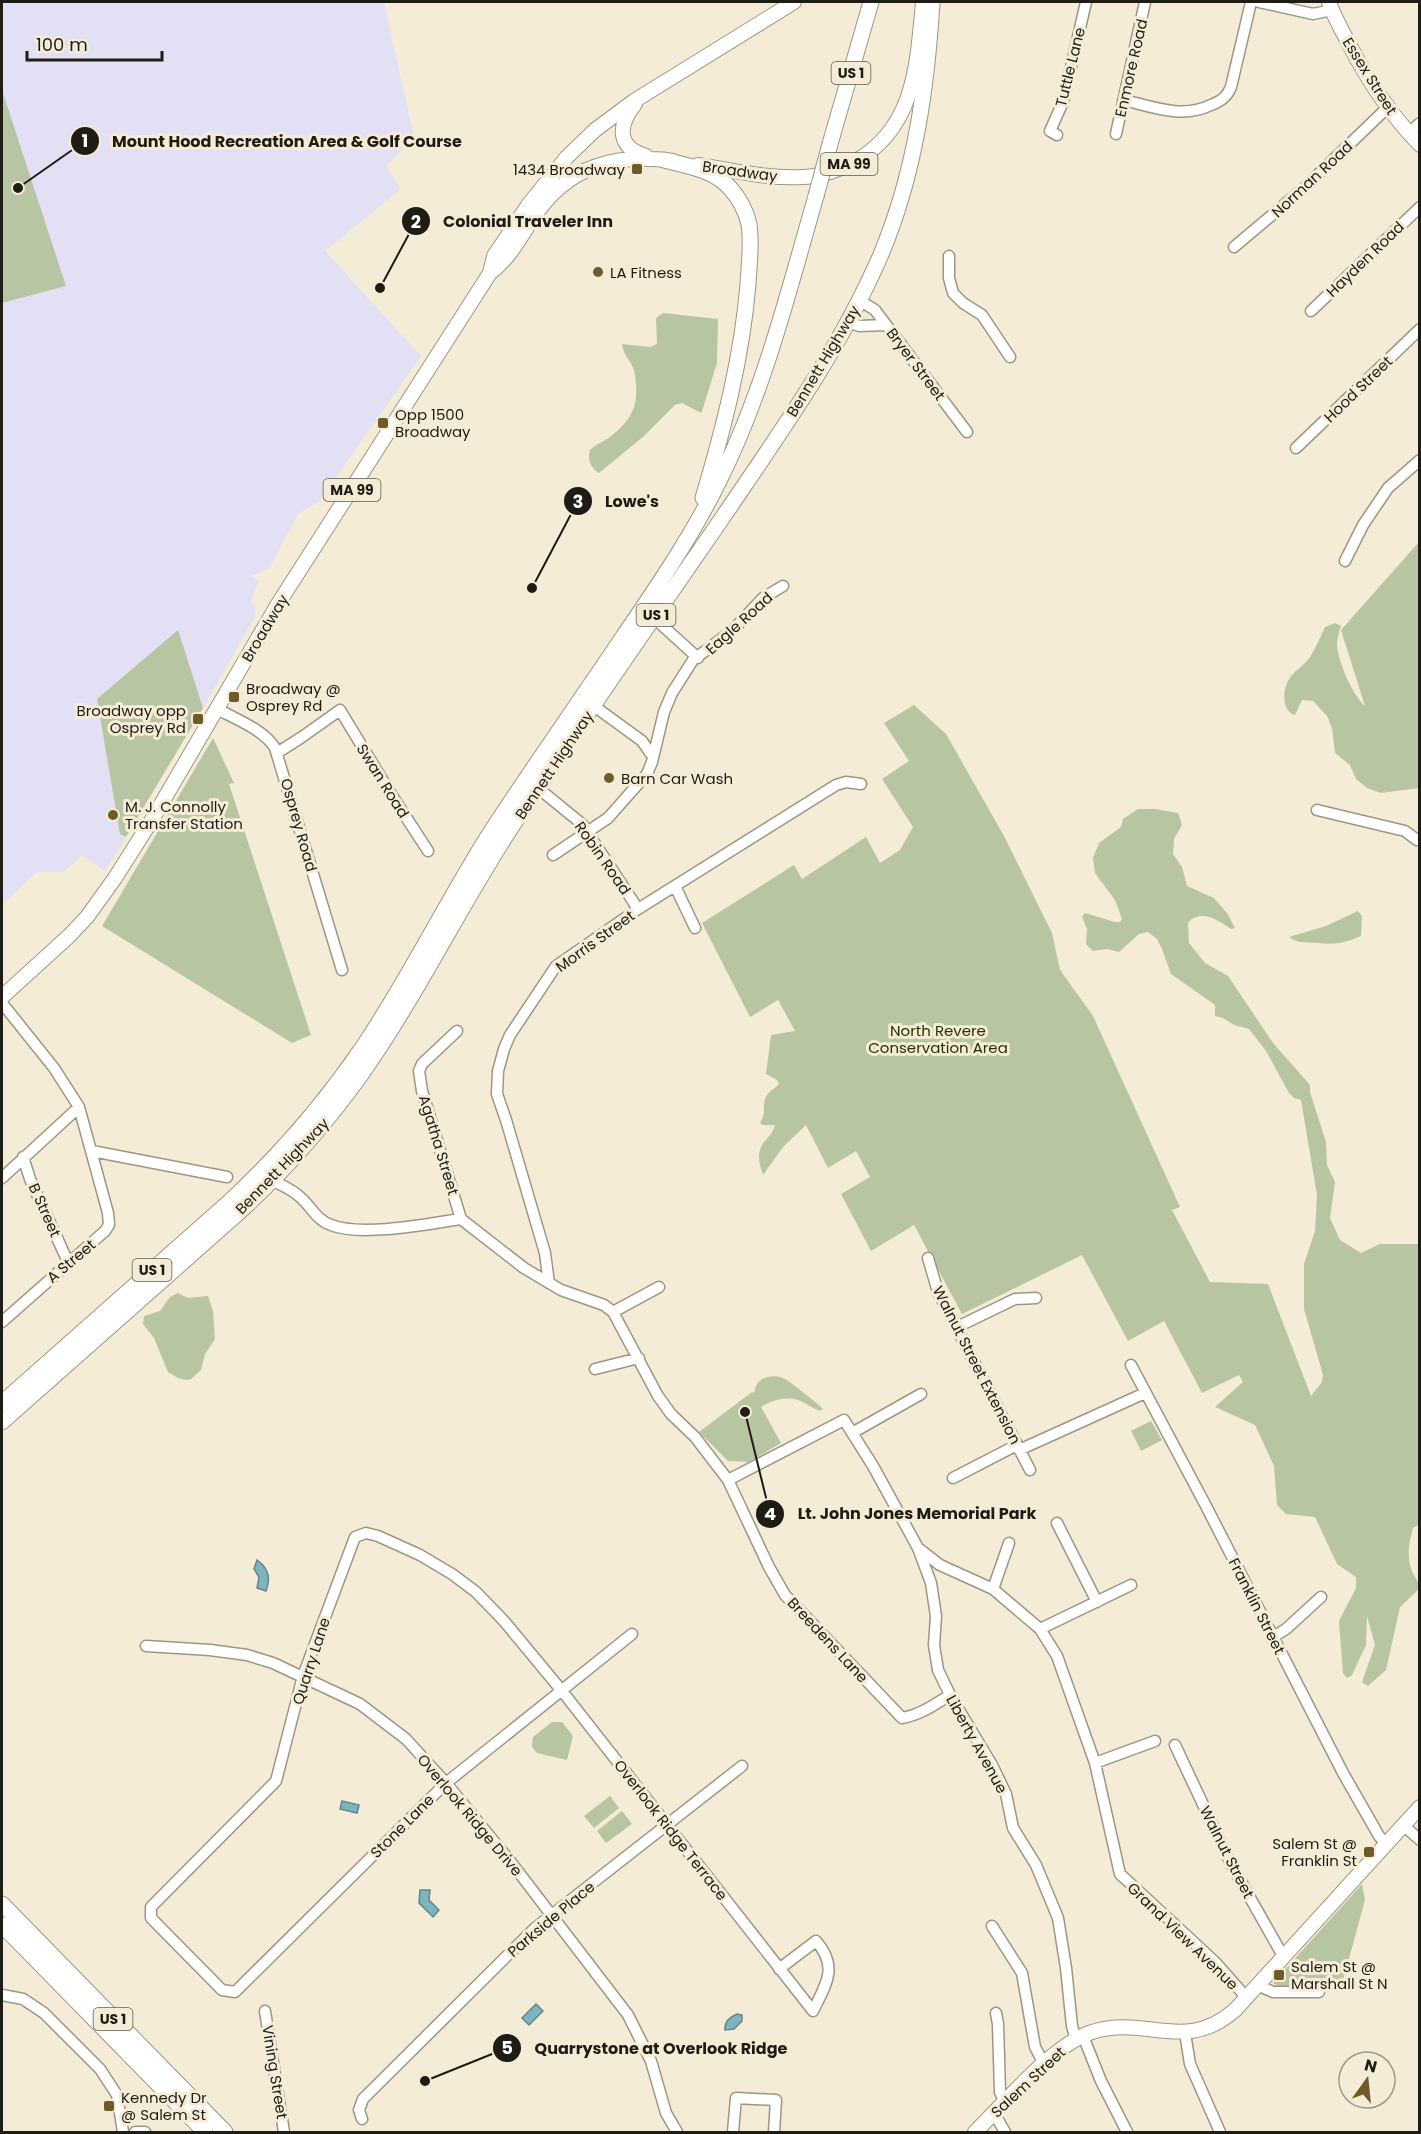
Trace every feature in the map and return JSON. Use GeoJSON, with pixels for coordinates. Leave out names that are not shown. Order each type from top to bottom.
{"type":"FeatureCollection","features":[{"type":"Feature","properties":{"kind":"highway","name":"Bennett Highway"},"geometry":{"type":"LineString","coordinates":[[2,1403],[240,1191],[287,1144],[330,1093],[377,1025],[488,838],[656,589],[693,529],[728,464],[755,397],[781,321],[871,2]]}},
{"type":"Feature","properties":{"kind":"highway","name":"Bennett Highway"},"geometry":{"type":"LineString","coordinates":[[2,1422],[237,1214],[272,1180],[319,1129],[369,1063],[481,876],[538,788],[780,432],[860,300],[894,218],[912,156],[926,77],[932,2]]}},
{"type":"Feature","properties":{"kind":"highway"},"geometry":{"type":"LineString","coordinates":[[664,160],[699,169],[723,182],[735,194],[743,208],[750,236],[746,303],[737,368],[724,423],[693,529]]}},
{"type":"Feature","properties":{"kind":"highway","name":"US 1"},"geometry":{"type":"LineString","coordinates":[[2,1904],[225,2133]]}},
{"type":"Feature","properties":{"kind":"highway","name":"US 1"},"geometry":{"type":"LineString","coordinates":[[2,1925],[205,2133]]}},
{"type":"Feature","properties":{"kind":"main road","name":"Broadway"},"geometry":{"type":"LineString","coordinates":[[490,273],[494,256],[529,204],[548,179],[592,132],[640,98],[794,2]]}},
{"type":"Feature","properties":{"kind":"main road","name":"Broadway"},"geometry":{"type":"LineString","coordinates":[[2,997],[69,936],[101,898],[141,838],[278,603],[490,273],[504,262],[548,198],[571,178],[592,167],[614,160],[639,158],[664,160],[767,175],[801,177],[826,174],[859,159],[890,131],[907,101],[915,71],[923,2]]}},
{"type":"Feature","properties":{"kind":"main road","name":"Essex Street"},"geometry":{"type":"LineString","coordinates":[[1330,6],[1360,65],[1388,108],[1419,145]]}},
{"type":"Feature","properties":{"kind":"main road"},"geometry":{"type":"LineString","coordinates":[[640,98],[624,119],[623,138],[636,152],[664,160]]}},
{"type":"Feature","properties":{"kind":"main road","name":"Salem Street"},"geometry":{"type":"LineString","coordinates":[[975,2133],[1044,2064],[1079,2038],[1106,2029],[1121,2027],[1185,2033],[1202,2030],[1219,2022],[1235,2010],[1419,1807]]}},
{"type":"Feature","properties":{"kind":"street","name":"Tuttle Lane"},"geometry":{"type":"LineString","coordinates":[[1054,133],[1086,2]]}},
{"type":"Feature","properties":{"kind":"street","name":"Enmore Road"},"geometry":{"type":"LineString","coordinates":[[1116,134],[1145,2]]}},
{"type":"Feature","properties":{"kind":"street"},"geometry":{"type":"LineString","coordinates":[[1124,100],[1181,112],[1204,108],[1224,98],[1231,87],[1251,2]]}},
{"type":"Feature","properties":{"kind":"street"},"geometry":{"type":"LineString","coordinates":[[1258,2],[1313,14],[1330,6]]}},
{"type":"Feature","properties":{"kind":"street","name":"Norman Road"},"geometry":{"type":"LineString","coordinates":[[1234,248],[1303,189],[1388,108]]}},
{"type":"Feature","properties":{"kind":"street"},"geometry":{"type":"LineString","coordinates":[[1409,133],[1419,123]]}},
{"type":"Feature","properties":{"kind":"street","name":"Hayden Road"},"geometry":{"type":"LineString","coordinates":[[1311,310],[1419,207]]}},
{"type":"Feature","properties":{"kind":"street"},"geometry":{"type":"LineString","coordinates":[[949,256],[949,278],[953,293],[963,303],[982,315],[1010,357]]}},
{"type":"Feature","properties":{"kind":"street","name":"Bryer Street"},"geometry":{"type":"LineString","coordinates":[[860,300],[875,310],[967,432]]}},
{"type":"Feature","properties":{"kind":"street"},"geometry":{"type":"LineString","coordinates":[[848,322],[859,326],[886,325]]}},
{"type":"Feature","properties":{"kind":"street","name":"Hood Street"},"geometry":{"type":"LineString","coordinates":[[1296,448],[1419,329]]}},
{"type":"Feature","properties":{"kind":"street"},"geometry":{"type":"LineString","coordinates":[[1345,561],[1363,525],[1388,488],[1419,460]]}},
{"type":"Feature","properties":{"kind":"street","name":"Eagle Road"},"geometry":{"type":"LineString","coordinates":[[553,855],[615,812],[647,774],[664,712],[672,693],[693,660],[732,631],[760,595],[783,586]]}},
{"type":"Feature","properties":{"kind":"street"},"geometry":{"type":"LineString","coordinates":[[654,618],[698,658]]}},
{"type":"Feature","properties":{"kind":"street"},"geometry":{"type":"LineString","coordinates":[[594,706],[642,741],[652,757]]}},
{"type":"Feature","properties":{"kind":"street","name":"Osprey Road"},"geometry":{"type":"LineString","coordinates":[[217,709],[267,739],[277,753],[342,970]]}},
{"type":"Feature","properties":{"kind":"street","name":"Swan Road"},"geometry":{"type":"LineString","coordinates":[[277,753],[340,710],[429,851]]}},
{"type":"Feature","properties":{"kind":"street","name":"Morris Street"},"geometry":{"type":"LineString","coordinates":[[549,1283],[544,1253],[506,1120],[496,1094],[498,1071],[510,1035],[554,969],[638,909],[836,785],[846,782],[861,784]]}},
{"type":"Feature","properties":{"kind":"street","name":"Robin Road"},"geometry":{"type":"LineString","coordinates":[[538,788],[573,815],[588,832],[638,909]]}},
{"type":"Feature","properties":{"kind":"street"},"geometry":{"type":"LineString","coordinates":[[1317,810],[1405,831],[1419,840]]}},
{"type":"Feature","properties":{"kind":"street"},"geometry":{"type":"LineString","coordinates":[[675,886],[695,928]]}},
{"type":"Feature","properties":{"kind":"street"},"geometry":{"type":"LineString","coordinates":[[2,1003],[54,1068],[79,1107],[92,1151],[227,1177]]}},
{"type":"Feature","properties":{"kind":"street","name":"Agatha Street"},"geometry":{"type":"LineString","coordinates":[[457,1031],[422,1064],[418,1071],[461,1219]]}},
{"type":"Feature","properties":{"kind":"street"},"geometry":{"type":"LineString","coordinates":[[2,1178],[79,1107]]}},
{"type":"Feature","properties":{"kind":"street","name":"A Street"},"geometry":{"type":"LineString","coordinates":[[2,1322],[109,1225],[92,1151]]}},
{"type":"Feature","properties":{"kind":"street","name":"B Street"},"geometry":{"type":"LineString","coordinates":[[23,1157],[30,1179],[68,1262]]}},
{"type":"Feature","properties":{"kind":"street"},"geometry":{"type":"LineString","coordinates":[[272,1180],[300,1196],[315,1215],[330,1225],[363,1230],[461,1219],[524,1268],[561,1290],[604,1305],[613,1312],[659,1287]]}},
{"type":"Feature","properties":{"kind":"street","name":"Walnut Street Extension"},"geometry":{"type":"LineString","coordinates":[[928,1258],[938,1292],[1030,1470]]}},
{"type":"Feature","properties":{"kind":"street"},"geometry":{"type":"LineString","coordinates":[[957,1327],[1015,1299],[1036,1298]]}},
{"type":"Feature","properties":{"kind":"street","name":"Breedens Lane"},"geometry":{"type":"LineString","coordinates":[[613,1312],[658,1396],[671,1414],[695,1437],[728,1480],[769,1567],[785,1595],[902,1718],[912,1717],[950,1695]]}},
{"type":"Feature","properties":{"kind":"street"},"geometry":{"type":"LineString","coordinates":[[595,1369],[639,1358]]}},
{"type":"Feature","properties":{"kind":"street","name":"Franklin Street"},"geometry":{"type":"LineString","coordinates":[[1131,1365],[1343,1773],[1378,1836],[1386,1844]]}},
{"type":"Feature","properties":{"kind":"street"},"geometry":{"type":"LineString","coordinates":[[953,1478],[1145,1393]]}},
{"type":"Feature","properties":{"kind":"street"},"geometry":{"type":"LineString","coordinates":[[728,1480],[844,1420],[852,1433],[921,1394]]}},
{"type":"Feature","properties":{"kind":"street","name":"Grand View Avenue"},"geometry":{"type":"LineString","coordinates":[[852,1433],[918,1548],[940,1565],[993,1589],[1040,1629],[1057,1656],[1095,1763],[1120,1874],[1216,1963],[1246,1997]]}},
{"type":"Feature","properties":{"kind":"street"},"geometry":{"type":"LineString","coordinates":[[1057,1523],[1097,1602]]}},
{"type":"Feature","properties":{"kind":"street","name":"Quarry Lane"},"geometry":{"type":"LineString","coordinates":[[212,1980],[151,1918],[151,1907],[276,1781],[303,1676],[355,1537],[366,1533],[378,1536],[420,1555],[452,1574],[476,1592],[504,1621],[562,1691]]}},
{"type":"Feature","properties":{"kind":"street"},"geometry":{"type":"LineString","coordinates":[[993,1589],[1008,1543]]}},
{"type":"Feature","properties":{"kind":"street","name":"Liberty Avenue"},"geometry":{"type":"LineString","coordinates":[[918,1548],[931,1583],[936,1616],[934,1645],[938,1670],[950,1695],[992,1765],[1006,1794],[1013,1828],[1036,1865],[1058,1918],[1072,2026],[1128,2133]]}},
{"type":"Feature","properties":{"kind":"street"},"geometry":{"type":"LineString","coordinates":[[1040,1629],[1131,1585]]}},
{"type":"Feature","properties":{"kind":"street"},"geometry":{"type":"LineString","coordinates":[[1273,1637],[1286,1629],[1321,1597]]}},
{"type":"Feature","properties":{"kind":"street","name":"Stone Lane"},"geometry":{"type":"LineString","coordinates":[[212,1980],[222,1990],[235,1992],[446,1783],[632,1634]]}},
{"type":"Feature","properties":{"kind":"street","name":"Overlook Ridge Drive"},"geometry":{"type":"LineString","coordinates":[[146,1646],[210,1650],[247,1655],[273,1663],[360,1704],[406,1739],[446,1783],[552,1915],[634,2025],[654,2069],[666,2113],[677,2133]]}},
{"type":"Feature","properties":{"kind":"street","name":"Overlook Ridge Terrace"},"geometry":{"type":"LineString","coordinates":[[562,1691],[667,1826],[779,1969],[813,2012],[828,1975],[829,1962],[825,1950],[816,1941],[779,1969]]}},
{"type":"Feature","properties":{"kind":"street"},"geometry":{"type":"LineString","coordinates":[[1095,1763],[1155,1741]]}},
{"type":"Feature","properties":{"kind":"street","name":"Walnut Street"},"geometry":{"type":"LineString","coordinates":[[1175,1745],[1231,1864],[1283,1956]]}},
{"type":"Feature","properties":{"kind":"street","name":"Parkside Place"},"geometry":{"type":"LineString","coordinates":[[362,2119],[359,2110],[363,2099],[536,1928],[742,1766]]}},
{"type":"Feature","properties":{"kind":"street"},"geometry":{"type":"LineString","coordinates":[[1403,1825],[1419,1840]]}},
{"type":"Feature","properties":{"kind":"street"},"geometry":{"type":"LineString","coordinates":[[992,1926],[1022,1973],[1035,2047],[1044,2064]]}},
{"type":"Feature","properties":{"kind":"street"},"geometry":{"type":"LineString","coordinates":[[1257,1985],[1271,1992],[1319,1992]]}},
{"type":"Feature","properties":{"kind":"street"},"geometry":{"type":"LineString","coordinates":[[2,1995],[23,2000],[44,2013],[100,2070],[112,2084],[117,2095],[123,2133]]}},
{"type":"Feature","properties":{"kind":"street","name":"Vining Street"},"geometry":{"type":"LineString","coordinates":[[265,2011],[285,2133]]}},
{"type":"Feature","properties":{"kind":"street"},"geometry":{"type":"LineString","coordinates":[[996,2013],[1000,2092],[1005,2103]]}},
{"type":"Feature","properties":{"kind":"street"},"geometry":{"type":"LineString","coordinates":[[1185,2033],[1190,2064],[1220,2133]]}},
{"type":"Feature","properties":{"kind":"street"},"geometry":{"type":"LineString","coordinates":[[733,2133],[736,2098],[776,2100],[774,2133]]}},
{"type":"Feature","properties":{"kind":"street"},"geometry":{"type":"LineString","coordinates":[[994,2114],[1005,2133]]}},
{"type":"Feature","properties":{"kind":"street"},"geometry":{"type":"LineString","coordinates":[[135,2133],[145,2133]]}},
{"type":"Feature","properties":{"kind":"shaded area"},"geometry":{"type":"Polygon","coordinates":[[[2,2],[401,2],[384,3],[414,137],[386,166],[401,189],[325,251],[421,356],[319,502],[298,514],[269,569],[251,576],[259,581],[251,601],[255,607],[255,617],[203,708],[178,630],[107,755],[120,834],[126,837],[105,871],[82,855],[64,872],[37,872],[2,905],[2,2]]]}},
{"type":"Feature","properties":{"kind":"green space"},"geometry":{"type":"Polygon","coordinates":[[[2,90],[66,286],[2,303],[2,90]]]}},
{"type":"Feature","properties":{"kind":"green space"},"geometry":{"type":"Polygon","coordinates":[[[663,313],[718,319],[717,363],[701,413],[682,403],[675,405],[644,436],[599,473],[590,463],[590,450],[610,437],[625,423],[630,417],[635,402],[634,371],[622,344],[650,347],[657,344],[656,318],[663,313]]]}},
{"type":"Feature","properties":{"kind":"green space"},"geometry":{"type":"Polygon","coordinates":[[[1419,542],[1419,788],[1381,793],[1367,788],[1356,779],[1350,765],[1335,753],[1332,728],[1327,716],[1313,701],[1302,700],[1295,715],[1287,709],[1284,693],[1287,682],[1310,657],[1325,627],[1335,623],[1341,626],[1337,645],[1343,669],[1351,687],[1365,706],[1341,630],[1419,542]]]}},
{"type":"Feature","properties":{"kind":"green space"},"geometry":{"type":"Polygon","coordinates":[[[178,630],[203,708],[126,837],[120,834],[97,699],[178,630]]]}},
{"type":"Feature","properties":{"kind":"green space","name":"North Revere Conservation Area"},"geometry":{"type":"Polygon","coordinates":[[[914,705],[946,734],[1004,836],[1052,933],[1060,970],[1093,1016],[1180,1207],[1172,1210],[1210,1282],[1268,1284],[1311,1396],[1322,1382],[1323,1375],[1304,1309],[1304,1264],[1315,1231],[1317,1195],[1301,1100],[1289,1093],[1266,1051],[1249,1029],[1215,1016],[1215,1005],[1171,974],[1157,939],[1148,932],[1139,934],[1119,952],[1107,949],[1093,951],[1086,944],[1087,929],[1082,917],[1085,913],[1115,922],[1120,922],[1122,919],[1115,900],[1095,873],[1093,858],[1099,843],[1121,827],[1123,819],[1138,809],[1178,813],[1182,825],[1174,839],[1173,854],[1182,867],[1187,886],[1214,898],[1227,913],[1235,928],[1231,929],[1209,917],[1198,916],[1188,923],[1189,943],[1205,963],[1228,976],[1273,1043],[1310,1085],[1310,1092],[1326,1142],[1327,1165],[1335,1182],[1330,1218],[1340,1240],[1361,1253],[1380,1244],[1419,1244],[1420,1524],[1413,1528],[1409,1555],[1410,1565],[1419,1589],[1400,1607],[1386,1670],[1368,1686],[1362,1682],[1375,1645],[1367,1616],[1366,1645],[1352,1675],[1347,1678],[1343,1673],[1339,1621],[1356,1588],[1356,1577],[1337,1564],[1315,1517],[1286,1514],[1277,1505],[1274,1466],[1255,1425],[1215,1407],[1243,1382],[1239,1375],[1202,1393],[1164,1321],[1128,1341],[1082,1255],[962,1314],[914,1225],[871,1251],[841,1194],[870,1177],[856,1151],[828,1168],[806,1125],[783,1147],[763,1175],[759,1154],[775,1125],[760,1123],[766,1097],[779,1084],[777,1080],[766,1074],[771,1035],[795,1031],[778,1000],[750,1017],[702,923],[794,865],[802,879],[866,837],[880,863],[900,850],[913,827],[882,779],[909,761],[884,723],[914,705]]]}},
{"type":"Feature","properties":{"kind":"green space"},"geometry":{"type":"Polygon","coordinates":[[[213,738],[234,783],[229,784],[311,1035],[292,1043],[102,926],[213,738]]]}},
{"type":"Feature","properties":{"kind":"green space"},"geometry":{"type":"Polygon","coordinates":[[[1358,911],[1362,916],[1361,936],[1330,944],[1300,942],[1289,937],[1326,926],[1358,911]]]}},
{"type":"Feature","properties":{"kind":"green space"},"geometry":{"type":"Polygon","coordinates":[[[178,1293],[188,1298],[208,1296],[213,1311],[215,1339],[205,1354],[201,1370],[191,1379],[186,1380],[168,1372],[154,1338],[143,1324],[144,1316],[160,1311],[170,1297],[178,1293]]]}},
{"type":"Feature","properties":{"kind":"green space"},"geometry":{"type":"Polygon","coordinates":[[[768,1377],[786,1379],[823,1409],[820,1411],[798,1400],[789,1399],[764,1405],[761,1407],[781,1443],[749,1462],[728,1461],[699,1432],[752,1392],[754,1393],[758,1382],[768,1377]]]}},
{"type":"Feature","properties":{"kind":"green space"},"geometry":{"type":"Polygon","coordinates":[[[1151,1421],[1162,1440],[1141,1451],[1131,1431],[1151,1421]]]}},
{"type":"Feature","properties":{"kind":"green space"},"geometry":{"type":"Polygon","coordinates":[[[552,1722],[562,1722],[573,1736],[567,1760],[537,1753],[532,1747],[533,1737],[552,1722]]]}},
{"type":"Feature","properties":{"kind":"green space"},"geometry":{"type":"Polygon","coordinates":[[[610,1796],[619,1808],[594,1828],[584,1816],[610,1796]]]}},
{"type":"Feature","properties":{"kind":"green space"},"geometry":{"type":"Polygon","coordinates":[[[622,1811],[632,1824],[606,1843],[597,1831],[622,1811]]]}},
{"type":"Feature","properties":{"kind":"green space"},"geometry":{"type":"Polygon","coordinates":[[[1362,1884],[1365,1900],[1342,1984],[1278,1986],[1273,1983],[1362,1884]]]}},
{"type":"Feature","properties":{"kind":"water"},"geometry":{"type":"Polygon","coordinates":[[[257,1560],[268,1574],[266,1591],[257,1588],[259,1577],[254,1569],[257,1560]]]}},
{"type":"Feature","properties":{"kind":"water"},"geometry":{"type":"Polygon","coordinates":[[[342,1801],[359,1805],[357,1813],[340,1809],[342,1801]]]}},
{"type":"Feature","properties":{"kind":"water"},"geometry":{"type":"Polygon","coordinates":[[[420,1890],[430,1890],[429,1900],[439,1910],[433,1917],[419,1903],[420,1890]]]}},
{"type":"Feature","properties":{"kind":"water"},"geometry":{"type":"Polygon","coordinates":[[[536,2004],[543,2011],[529,2025],[522,2018],[536,2004]]]}},
{"type":"Feature","properties":{"kind":"water"},"geometry":{"type":"Polygon","coordinates":[[[737,2014],[742,2015],[742,2021],[734,2029],[725,2030],[728,2020],[737,2014]]]}},
{"type":"Feature","properties":{"kind":"place","name":"1434 Broadway"},"geometry":{"type":"Point","coordinates":[637,169]}},
{"type":"Feature","properties":{"kind":"place","name":"Mount Hood Recreation Area & Golf Course"},"geometry":{"type":"Point","coordinates":[18,188]}},
{"type":"Feature","properties":{"kind":"place","name":"LA Fitness"},"geometry":{"type":"Point","coordinates":[598,272]}},
{"type":"Feature","properties":{"kind":"place","name":"Colonial Traveler Inn"},"geometry":{"type":"Point","coordinates":[380,288]}},
{"type":"Feature","properties":{"kind":"place","name":"Opp 1500 Broadway"},"geometry":{"type":"Point","coordinates":[383,423]}},
{"type":"Feature","properties":{"kind":"place","name":"Lowe's"},"geometry":{"type":"Point","coordinates":[532,588]}},
{"type":"Feature","properties":{"kind":"place","name":"Broadway @ Osprey Rd"},"geometry":{"type":"Point","coordinates":[234,697]}},
{"type":"Feature","properties":{"kind":"place","name":"Broadway opp Osprey Rd"},"geometry":{"type":"Point","coordinates":[198,719]}},
{"type":"Feature","properties":{"kind":"place","name":"Barn Car Wash"},"geometry":{"type":"Point","coordinates":[609,778]}},
{"type":"Feature","properties":{"kind":"place","name":"M. J. Connolly Transfer Station"},"geometry":{"type":"Point","coordinates":[113,815]}},
{"type":"Feature","properties":{"kind":"place","name":"Lt. John Jones Memorial Park"},"geometry":{"type":"Point","coordinates":[745,1412]}},
{"type":"Feature","properties":{"kind":"place","name":"Salem St @ Franklin St"},"geometry":{"type":"Point","coordinates":[1369,1852]}},
{"type":"Feature","properties":{"kind":"place","name":"Salem St @ Marshall St N"},"geometry":{"type":"Point","coordinates":[1279,1975]}},
{"type":"Feature","properties":{"kind":"place","name":"Quarrystone at Overlook Ridge"},"geometry":{"type":"Point","coordinates":[425,2081]}},
{"type":"Feature","properties":{"kind":"place","name":"Kennedy Dr @ Salem St"},"geometry":{"type":"Point","coordinates":[109,2106]}}]}
